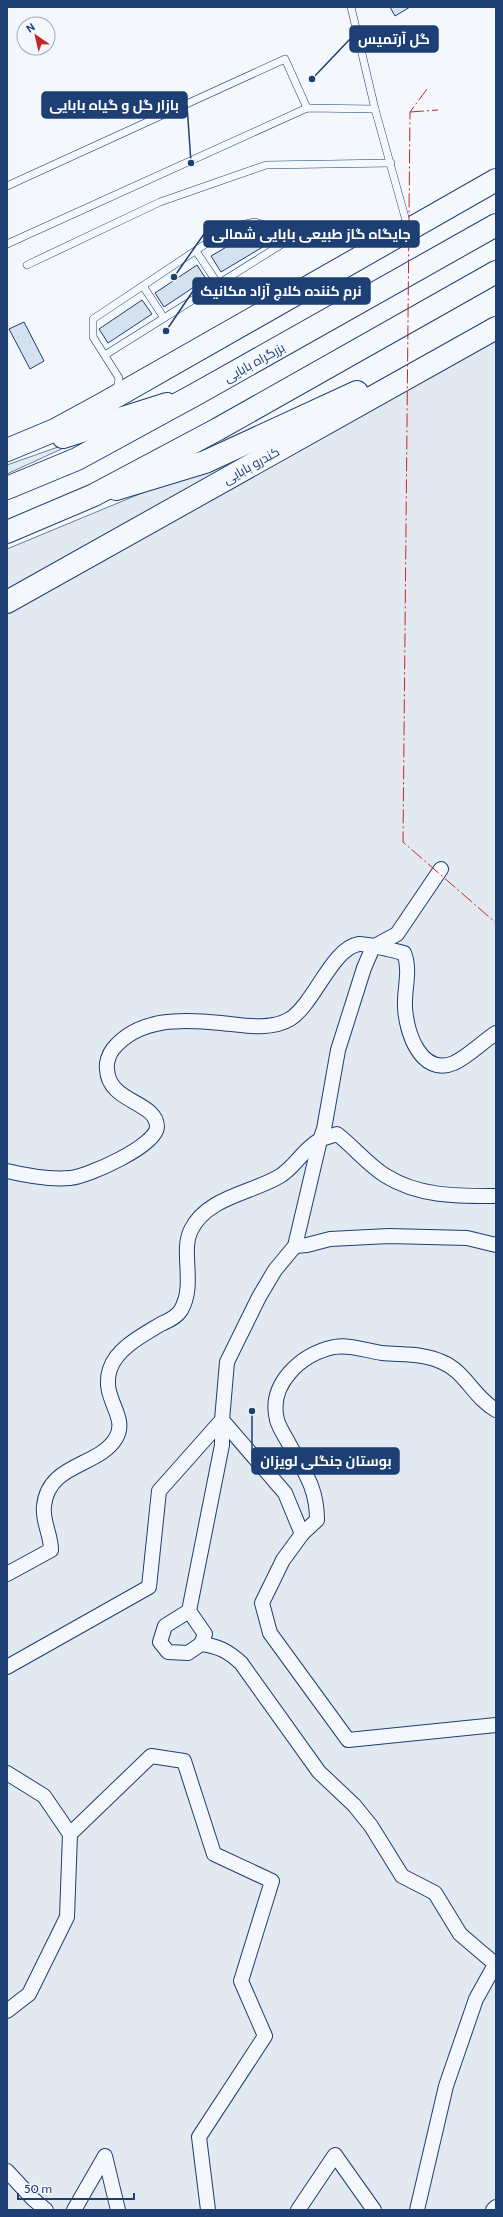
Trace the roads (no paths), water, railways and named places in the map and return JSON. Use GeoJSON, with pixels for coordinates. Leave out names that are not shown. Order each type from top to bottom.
{"type":"FeatureCollection","features":[{"type":"Feature","properties":{"kind":"main road"},"geometry":{"type":"LineString","coordinates":[[7,450],[55,430],[101,405],[496,180]]}},
{"type":"Feature","properties":{"kind":"main road","name":"بزرگراه بابایی"},"geometry":{"type":"LineString","coordinates":[[7,488],[77,458],[198,394],[496,225]]}},
{"type":"Feature","properties":{"kind":"main road"},"geometry":{"type":"LineString","coordinates":[[7,532],[94,495],[218,429],[496,272]]}},
{"type":"Feature","properties":{"kind":"main road","name":"کندرو بابایی"},"geometry":{"type":"LineString","coordinates":[[7,602],[496,328]]}},
{"type":"Feature","properties":{"kind":"main road"},"geometry":{"type":"LineString","coordinates":[[94,495],[205,462],[335,401],[444,357]]}},
{"type":"Feature","properties":{"kind":"main road"},"geometry":{"type":"LineString","coordinates":[[7,455],[198,394]]}},
{"type":"Feature","properties":{"kind":"street"},"geometry":{"type":"LineString","coordinates":[[189,1611],[165,1626],[160,1642],[168,1652],[188,1653],[201,1644],[204,1634],[189,1611],[222,1446],[222,1420],[227,1362],[259,1297],[275,1270],[295,1246],[320,1140],[324,1129],[338,1050],[364,968],[373,947],[397,934],[441,869]]}},
{"type":"Feature","properties":{"kind":"street"},"geometry":{"type":"LineString","coordinates":[[7,1172],[48,1179],[72,1178],[111,1164],[138,1149],[151,1138],[157,1129],[156,1119],[147,1110],[117,1092],[107,1079],[106,1064],[112,1050],[125,1038],[144,1027],[166,1021],[264,1026],[289,1019],[305,1005],[332,966],[348,948],[360,944],[404,953],[407,962],[405,1007],[408,1026],[412,1040],[428,1061],[440,1066],[454,1063],[496,1033]]}},
{"type":"Feature","properties":{"kind":"street"},"geometry":{"type":"LineString","coordinates":[[7,1574],[51,1550],[51,1539],[45,1522],[44,1507],[45,1497],[54,1481],[107,1448],[116,1439],[119,1431],[120,1420],[108,1392],[107,1378],[111,1367],[121,1352],[180,1311],[188,1286],[189,1273],[187,1245],[191,1230],[205,1214],[226,1199],[279,1176],[320,1140],[337,1134],[386,1176],[418,1190],[437,1194],[496,1196]]}},
{"type":"Feature","properties":{"kind":"street"},"geometry":{"type":"LineString","coordinates":[[295,1246],[307,1246],[330,1239],[389,1236],[467,1238],[496,1245]]}},
{"type":"Feature","properties":{"kind":"street"},"geometry":{"type":"LineString","coordinates":[[496,1410],[475,1393],[456,1370],[441,1361],[405,1353],[383,1353],[344,1346],[323,1350],[302,1362],[283,1380],[278,1389],[275,1403],[277,1420],[311,1482],[315,1494],[317,1520],[302,1534],[283,1560],[262,1603],[270,1633],[348,1740],[496,1725]]}},
{"type":"Feature","properties":{"kind":"street"},"geometry":{"type":"LineString","coordinates":[[222,1420],[285,1493],[302,1534]]}},
{"type":"Feature","properties":{"kind":"street"},"geometry":{"type":"LineString","coordinates":[[7,1667],[149,1587],[159,1491],[222,1420]]}},
{"type":"Feature","properties":{"kind":"street"},"geometry":{"type":"LineString","coordinates":[[201,1644],[219,1646],[230,1652],[241,1663],[319,1772],[354,1805],[371,1826],[402,1876],[435,1893],[460,1934],[495,1964],[476,1999],[446,2086],[417,2210]]}},
{"type":"Feature","properties":{"kind":"street"},"geometry":{"type":"LineString","coordinates":[[70,1834],[151,1756],[184,1761],[214,1854],[272,1881],[241,1981],[265,2036],[199,2137],[208,2210]]}},
{"type":"Feature","properties":{"kind":"street"},"geometry":{"type":"LineString","coordinates":[[7,1773],[44,1796],[70,1834],[67,1917],[29,1994],[7,2011]]}},
{"type":"Feature","properties":{"kind":"street"},"geometry":{"type":"LineString","coordinates":[[298,2210],[335,2155],[374,2210]]}},
{"type":"Feature","properties":{"kind":"street"},"geometry":{"type":"LineString","coordinates":[[74,2210],[105,2156],[118,2210]]}},
{"type":"Feature","properties":{"kind":"street"},"geometry":{"type":"LineString","coordinates":[[7,2171],[33,2200],[46,2210]]}},
{"type":"Feature","properties":{"kind":"street"},"geometry":{"type":"LineString","coordinates":[[493,2210],[496,2206]]}},
{"type":"Feature","properties":{"kind":"lane"},"geometry":{"type":"LineString","coordinates":[[105,355],[290,239],[310,238],[359,228],[384,232],[408,230],[391,163],[375,109],[351,7]]}},
{"type":"Feature","properties":{"kind":"lane"},"geometry":{"type":"LineString","coordinates":[[7,186],[285,59],[307,108]]}},
{"type":"Feature","properties":{"kind":"lane"},"geometry":{"type":"LineString","coordinates":[[7,244],[307,108],[375,109]]}},
{"type":"Feature","properties":{"kind":"lane"},"geometry":{"type":"LineString","coordinates":[[27,265],[160,202],[266,165],[391,163]]}},
{"type":"Feature","properties":{"kind":"lane"},"geometry":{"type":"LineString","coordinates":[[101,405],[119,388],[119,378],[93,337],[93,319],[196,252],[231,227],[255,222],[274,228],[290,239]]}},
{"type":"Feature","properties":{"kind":"lane"},"geometry":{"type":"LineString","coordinates":[[196,252],[218,284]]}},
{"type":"Feature","properties":{"kind":"lane"},"geometry":{"type":"LineString","coordinates":[[143,286],[164,318]]}},
{"type":"Feature","properties":{"kind":"place","name":"گل آرتمیس"},"geometry":{"type":"Point","coordinates":[312,79]}},
{"type":"Feature","properties":{"kind":"place","name":"بازار گل و گیاه بابایی"},"geometry":{"type":"Point","coordinates":[191,163]}},
{"type":"Feature","properties":{"kind":"place","name":"جایگاه گاز طبیعی بابایی شمالی"},"geometry":{"type":"Point","coordinates":[174,277]}},
{"type":"Feature","properties":{"kind":"place","name":"نرم کننده کلاچ آزاد مکانیک"},"geometry":{"type":"Point","coordinates":[166,331]}},
{"type":"Feature","properties":{"kind":"place","name":"بوستان جنگلی لویزان"},"geometry":{"type":"Point","coordinates":[252,1411]}}]}
